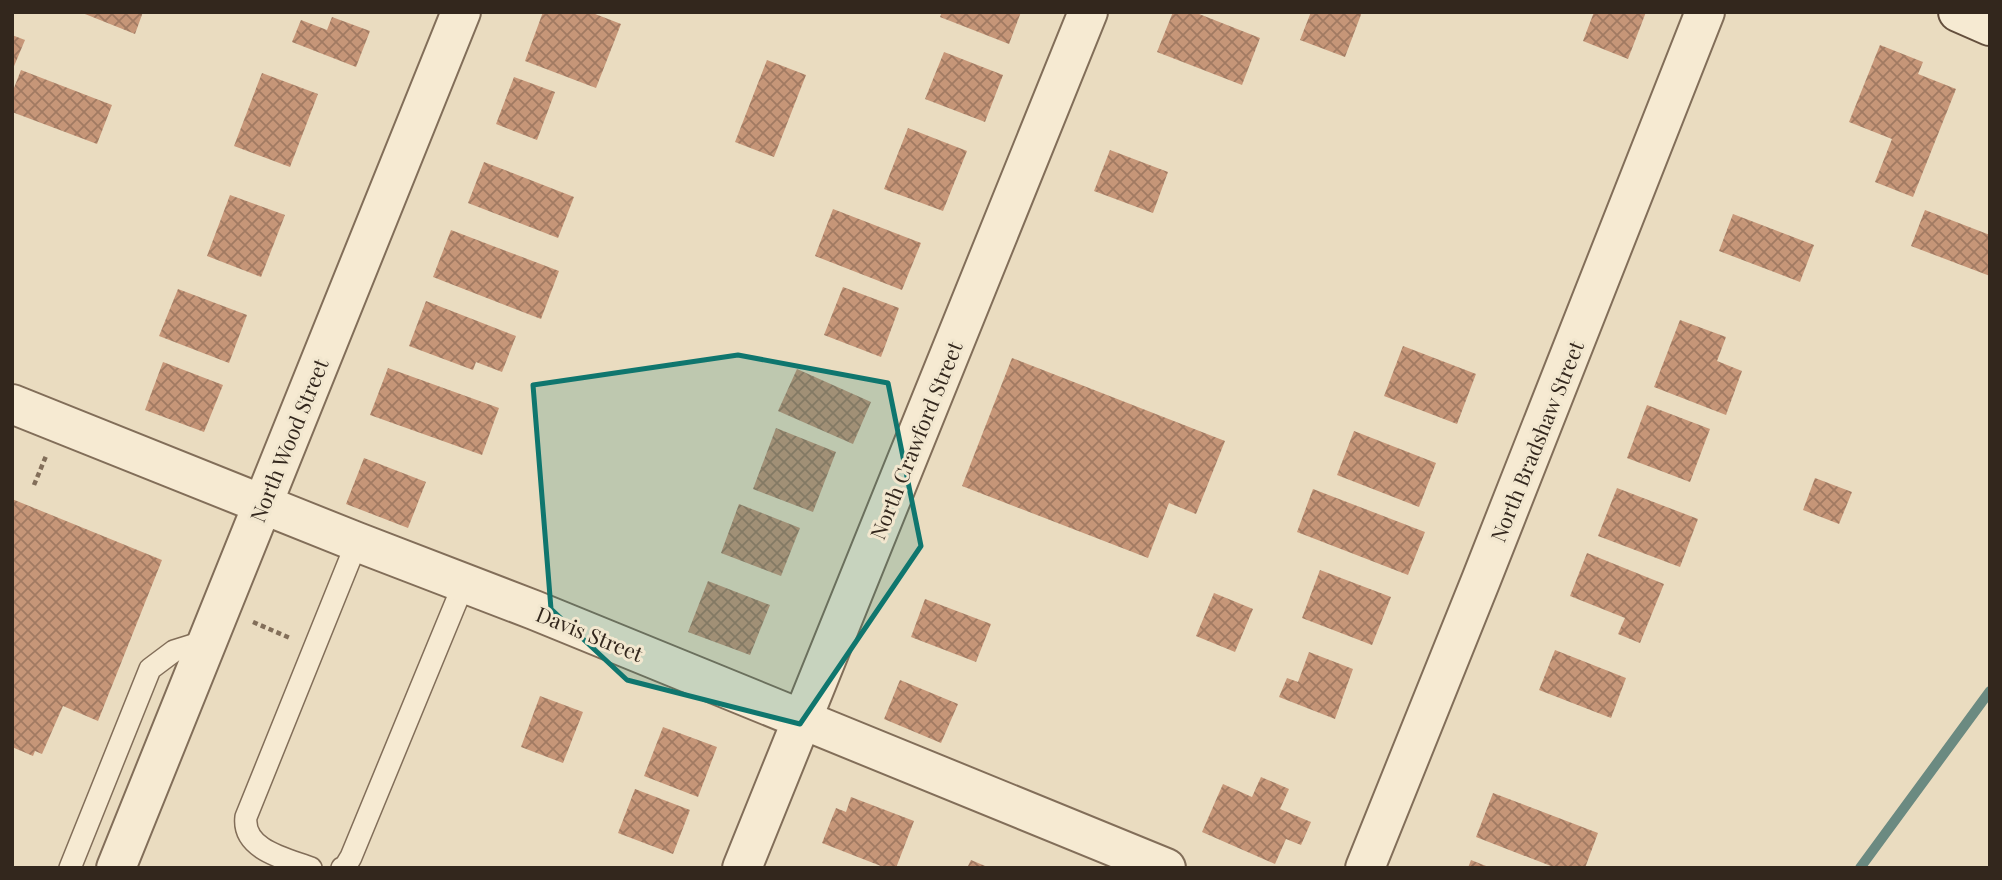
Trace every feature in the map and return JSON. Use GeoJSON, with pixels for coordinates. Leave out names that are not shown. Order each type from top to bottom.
{"type":"FeatureCollection","features":[{"type":"Feature","properties":{"kind":"street","name":"North Wood Street"},"geometry":{"type":"LineString","coordinates":[[116,868],[461,12]]}},
{"type":"Feature","properties":{"kind":"street","name":"North Crawford Street"},"geometry":{"type":"LineString","coordinates":[[742,868],[1088,12]]}},
{"type":"Feature","properties":{"kind":"street","name":"North Bradshaw Street"},"geometry":{"type":"LineString","coordinates":[[1365,868],[1705,12]]}},
{"type":"Feature","properties":{"kind":"street"},"geometry":{"type":"LineString","coordinates":[[1958,12],[1990,26]]}},
{"type":"Feature","properties":{"kind":"street","name":"Davis Street"},"geometry":{"type":"LineString","coordinates":[[12,404],[464,583],[1166,868]]}},
{"type":"Feature","properties":{"kind":"lane"},"geometry":{"type":"LineString","coordinates":[[311,868],[269,851],[252,840],[245,827],[251,805],[357,542]]}},
{"type":"Feature","properties":{"kind":"lane"},"geometry":{"type":"LineString","coordinates":[[342,868],[351,857],[464,583]]}},
{"type":"Feature","properties":{"kind":"lane"},"geometry":{"type":"LineString","coordinates":[[70,868],[150,669],[174,651],[206,641]]}},
{"type":"Feature","properties":{"kind":"path"},"geometry":{"type":"LineString","coordinates":[[252,622],[272,630]]}},
{"type":"Feature","properties":{"kind":"highlighted area"},"geometry":{"type":"Polygon","coordinates":[[[738,355],[888,383],[921,546],[800,724],[627,680],[551,609],[533,385],[738,355]]]}},
{"type":"Feature","properties":{"kind":"building"},"geometry":{"type":"Polygon","coordinates":[[[80,12],[143,12],[135,34],[80,12]]]}},
{"type":"Feature","properties":{"kind":"building"},"geometry":{"type":"Polygon","coordinates":[[[543,12],[590,12],[621,24],[596,88],[525,61],[543,12]]]}},
{"type":"Feature","properties":{"kind":"building"},"geometry":{"type":"Polygon","coordinates":[[[942,12],[1021,12],[1009,44],[940,17],[942,12]]]}},
{"type":"Feature","properties":{"kind":"building"},"geometry":{"type":"Polygon","coordinates":[[[1173,12],[1194,12],[1260,38],[1242,85],[1157,52],[1173,12]]]}},
{"type":"Feature","properties":{"kind":"building"},"geometry":{"type":"Polygon","coordinates":[[[1311,12],[1362,12],[1345,57],[1300,40],[1311,12]]]}},
{"type":"Feature","properties":{"kind":"building"},"geometry":{"type":"Polygon","coordinates":[[[1594,12],[1646,12],[1628,59],[1583,41],[1594,12]]]}},
{"type":"Feature","properties":{"kind":"building"},"geometry":{"type":"Polygon","coordinates":[[[332,17],[370,31],[356,67],[292,42],[301,20],[327,30],[332,17]]]}},
{"type":"Feature","properties":{"kind":"building"},"geometry":{"type":"Polygon","coordinates":[[[12,35],[25,40],[12,71],[12,35]]]}},
{"type":"Feature","properties":{"kind":"building"},"geometry":{"type":"Polygon","coordinates":[[[1880,45],[1923,62],[1918,74],[1956,89],[1913,197],[1875,182],[1892,139],[1849,122],[1880,45]]]}},
{"type":"Feature","properties":{"kind":"building"},"geometry":{"type":"Polygon","coordinates":[[[944,52],[1003,75],[985,122],[925,99],[944,52]]]}},
{"type":"Feature","properties":{"kind":"building"},"geometry":{"type":"Polygon","coordinates":[[[767,60],[806,75],[774,157],[735,142],[767,60]]]}},
{"type":"Feature","properties":{"kind":"building"},"geometry":{"type":"Polygon","coordinates":[[[21,70],[112,105],[97,144],[12,112],[12,93],[21,70]]]}},
{"type":"Feature","properties":{"kind":"building"},"geometry":{"type":"Polygon","coordinates":[[[262,73],[318,94],[290,167],[234,146],[262,73]]]}},
{"type":"Feature","properties":{"kind":"building"},"geometry":{"type":"Polygon","coordinates":[[[514,77],[555,92],[537,140],[496,124],[514,77]]]}},
{"type":"Feature","properties":{"kind":"building"},"geometry":{"type":"Polygon","coordinates":[[[908,128],[967,151],[943,211],[884,189],[908,128]]]}},
{"type":"Feature","properties":{"kind":"building"},"geometry":{"type":"Polygon","coordinates":[[[1110,150],[1168,172],[1153,213],[1094,191],[1110,150]]]}},
{"type":"Feature","properties":{"kind":"building"},"geometry":{"type":"Polygon","coordinates":[[[484,162],[574,197],[558,238],[468,203],[484,162]]]}},
{"type":"Feature","properties":{"kind":"building"},"geometry":{"type":"Polygon","coordinates":[[[230,195],[285,215],[261,277],[207,256],[230,195]]]}},
{"type":"Feature","properties":{"kind":"building"},"geometry":{"type":"Polygon","coordinates":[[[833,209],[921,243],[902,290],[815,256],[833,209]]]}},
{"type":"Feature","properties":{"kind":"building"},"geometry":{"type":"Polygon","coordinates":[[[1925,210],[1990,235],[1990,276],[1911,246],[1925,210]]]}},
{"type":"Feature","properties":{"kind":"building"},"geometry":{"type":"Polygon","coordinates":[[[1733,214],[1814,245],[1800,282],[1719,251],[1733,214]]]}},
{"type":"Feature","properties":{"kind":"building"},"geometry":{"type":"Polygon","coordinates":[[[451,230],[559,271],[541,319],[433,277],[451,230]]]}},
{"type":"Feature","properties":{"kind":"building"},"geometry":{"type":"Polygon","coordinates":[[[843,287],[899,308],[881,357],[824,335],[843,287]]]}},
{"type":"Feature","properties":{"kind":"building"},"geometry":{"type":"Polygon","coordinates":[[[178,289],[247,315],[229,363],[159,336],[178,289]]]}},
{"type":"Feature","properties":{"kind":"building"},"geometry":{"type":"Polygon","coordinates":[[[426,301],[516,336],[502,372],[476,362],[473,370],[409,346],[426,301]]]}},
{"type":"Feature","properties":{"kind":"building"},"geometry":{"type":"Polygon","coordinates":[[[1680,320],[1726,337],[1717,361],[1742,371],[1726,415],[1654,387],[1680,320]]]}},
{"type":"Feature","properties":{"kind":"building"},"geometry":{"type":"Polygon","coordinates":[[[1403,346],[1476,374],[1457,424],[1384,396],[1403,346]]]}},
{"type":"Feature","properties":{"kind":"building"},"geometry":{"type":"Polygon","coordinates":[[[1012,358],[1225,441],[1196,514],[1169,503],[1148,558],[962,486],[1012,358]]]}},
{"type":"Feature","properties":{"kind":"building"},"geometry":{"type":"Polygon","coordinates":[[[163,362],[223,385],[204,432],[145,410],[163,362]]]}},
{"type":"Feature","properties":{"kind":"building"},"geometry":{"type":"Polygon","coordinates":[[[388,368],[499,408],[482,455],[370,415],[388,368]]]}},
{"type":"Feature","properties":{"kind":"building"},"geometry":{"type":"Polygon","coordinates":[[[797,369],[871,402],[853,444],[778,411],[797,369]]]}},
{"type":"Feature","properties":{"kind":"building"},"geometry":{"type":"Polygon","coordinates":[[[1647,405],[1710,429],[1690,482],[1627,458],[1647,405]]]}},
{"type":"Feature","properties":{"kind":"building"},"geometry":{"type":"Polygon","coordinates":[[[776,428],[836,452],[813,512],[753,489],[776,428]]]}},
{"type":"Feature","properties":{"kind":"building"},"geometry":{"type":"Polygon","coordinates":[[[1354,431],[1436,463],[1419,507],[1337,475],[1354,431]]]}},
{"type":"Feature","properties":{"kind":"building"},"geometry":{"type":"Polygon","coordinates":[[[364,458],[426,482],[408,528],[346,504],[364,458]]]}},
{"type":"Feature","properties":{"kind":"building"},"geometry":{"type":"Polygon","coordinates":[[[1815,478],[1852,492],[1839,524],[1803,510],[1815,478]]]}},
{"type":"Feature","properties":{"kind":"building"},"geometry":{"type":"Polygon","coordinates":[[[1617,488],[1698,519],[1680,567],[1598,536],[1617,488]]]}},
{"type":"Feature","properties":{"kind":"building"},"geometry":{"type":"Polygon","coordinates":[[[1313,489],[1425,532],[1408,575],[1297,532],[1313,489]]]}},
{"type":"Feature","properties":{"kind":"building"},"geometry":{"type":"Polygon","coordinates":[[[12,499],[162,560],[98,721],[63,706],[42,754],[35,751],[33,756],[12,747],[12,499]]]}},
{"type":"Feature","properties":{"kind":"building"},"geometry":{"type":"Polygon","coordinates":[[[739,504],[800,528],[781,576],[721,553],[739,504]]]}},
{"type":"Feature","properties":{"kind":"building"},"geometry":{"type":"Polygon","coordinates":[[[1587,553],[1664,584],[1640,643],[1618,634],[1625,618],[1570,596],[1587,553]]]}},
{"type":"Feature","properties":{"kind":"building"},"geometry":{"type":"Polygon","coordinates":[[[1320,570],[1391,597],[1372,645],[1302,618],[1320,570]]]}},
{"type":"Feature","properties":{"kind":"building"},"geometry":{"type":"Polygon","coordinates":[[[708,581],[770,605],[750,655],[688,632],[708,581]]]}},
{"type":"Feature","properties":{"kind":"building"},"geometry":{"type":"Polygon","coordinates":[[[1214,593],[1253,609],[1235,652],[1196,636],[1214,593]]]}},
{"type":"Feature","properties":{"kind":"building"},"geometry":{"type":"Polygon","coordinates":[[[925,599],[991,624],[976,662],[911,637],[925,599]]]}},
{"type":"Feature","properties":{"kind":"building"},"geometry":{"type":"Polygon","coordinates":[[[1555,650],[1626,678],[1611,718],[1539,690],[1555,650]]]}},
{"type":"Feature","properties":{"kind":"building"},"geometry":{"type":"Polygon","coordinates":[[[1309,652],[1353,669],[1335,719],[1279,697],[1287,678],[1298,682],[1309,652]]]}},
{"type":"Feature","properties":{"kind":"building"},"geometry":{"type":"Polygon","coordinates":[[[900,680],[958,704],[941,743],[884,719],[900,680]]]}},
{"type":"Feature","properties":{"kind":"building"},"geometry":{"type":"Polygon","coordinates":[[[540,696],[583,712],[563,763],[521,747],[540,696]]]}},
{"type":"Feature","properties":{"kind":"building"},"geometry":{"type":"Polygon","coordinates":[[[663,727],[717,747],[698,797],[644,776],[663,727]]]}},
{"type":"Feature","properties":{"kind":"building"},"geometry":{"type":"Polygon","coordinates":[[[1261,777],[1289,789],[1280,809],[1311,822],[1301,845],[1286,839],[1275,864],[1202,832],[1223,784],[1252,797],[1261,777]]]}},
{"type":"Feature","properties":{"kind":"building"},"geometry":{"type":"Polygon","coordinates":[[[635,789],[690,810],[673,854],[618,833],[635,789]]]}},
{"type":"Feature","properties":{"kind":"building"},"geometry":{"type":"Polygon","coordinates":[[[1493,793],[1598,833],[1585,868],[1556,868],[1476,837],[1493,793]]]}},
{"type":"Feature","properties":{"kind":"building"},"geometry":{"type":"Polygon","coordinates":[[[851,797],[914,821],[896,868],[886,868],[822,843],[836,808],[846,812],[851,797]]]}},
{"type":"Feature","properties":{"kind":"building"},"geometry":{"type":"Polygon","coordinates":[[[971,860],[990,868],[967,868],[971,860]]]}},
{"type":"Feature","properties":{"kind":"building"},"geometry":{"type":"Polygon","coordinates":[[[1471,860],[1491,868],[1468,868],[1471,860]]]}},
{"type":"Feature","properties":{"kind":"waterway"},"geometry":{"type":"LineString","coordinates":[[1860,868],[1990,691]]}}]}
